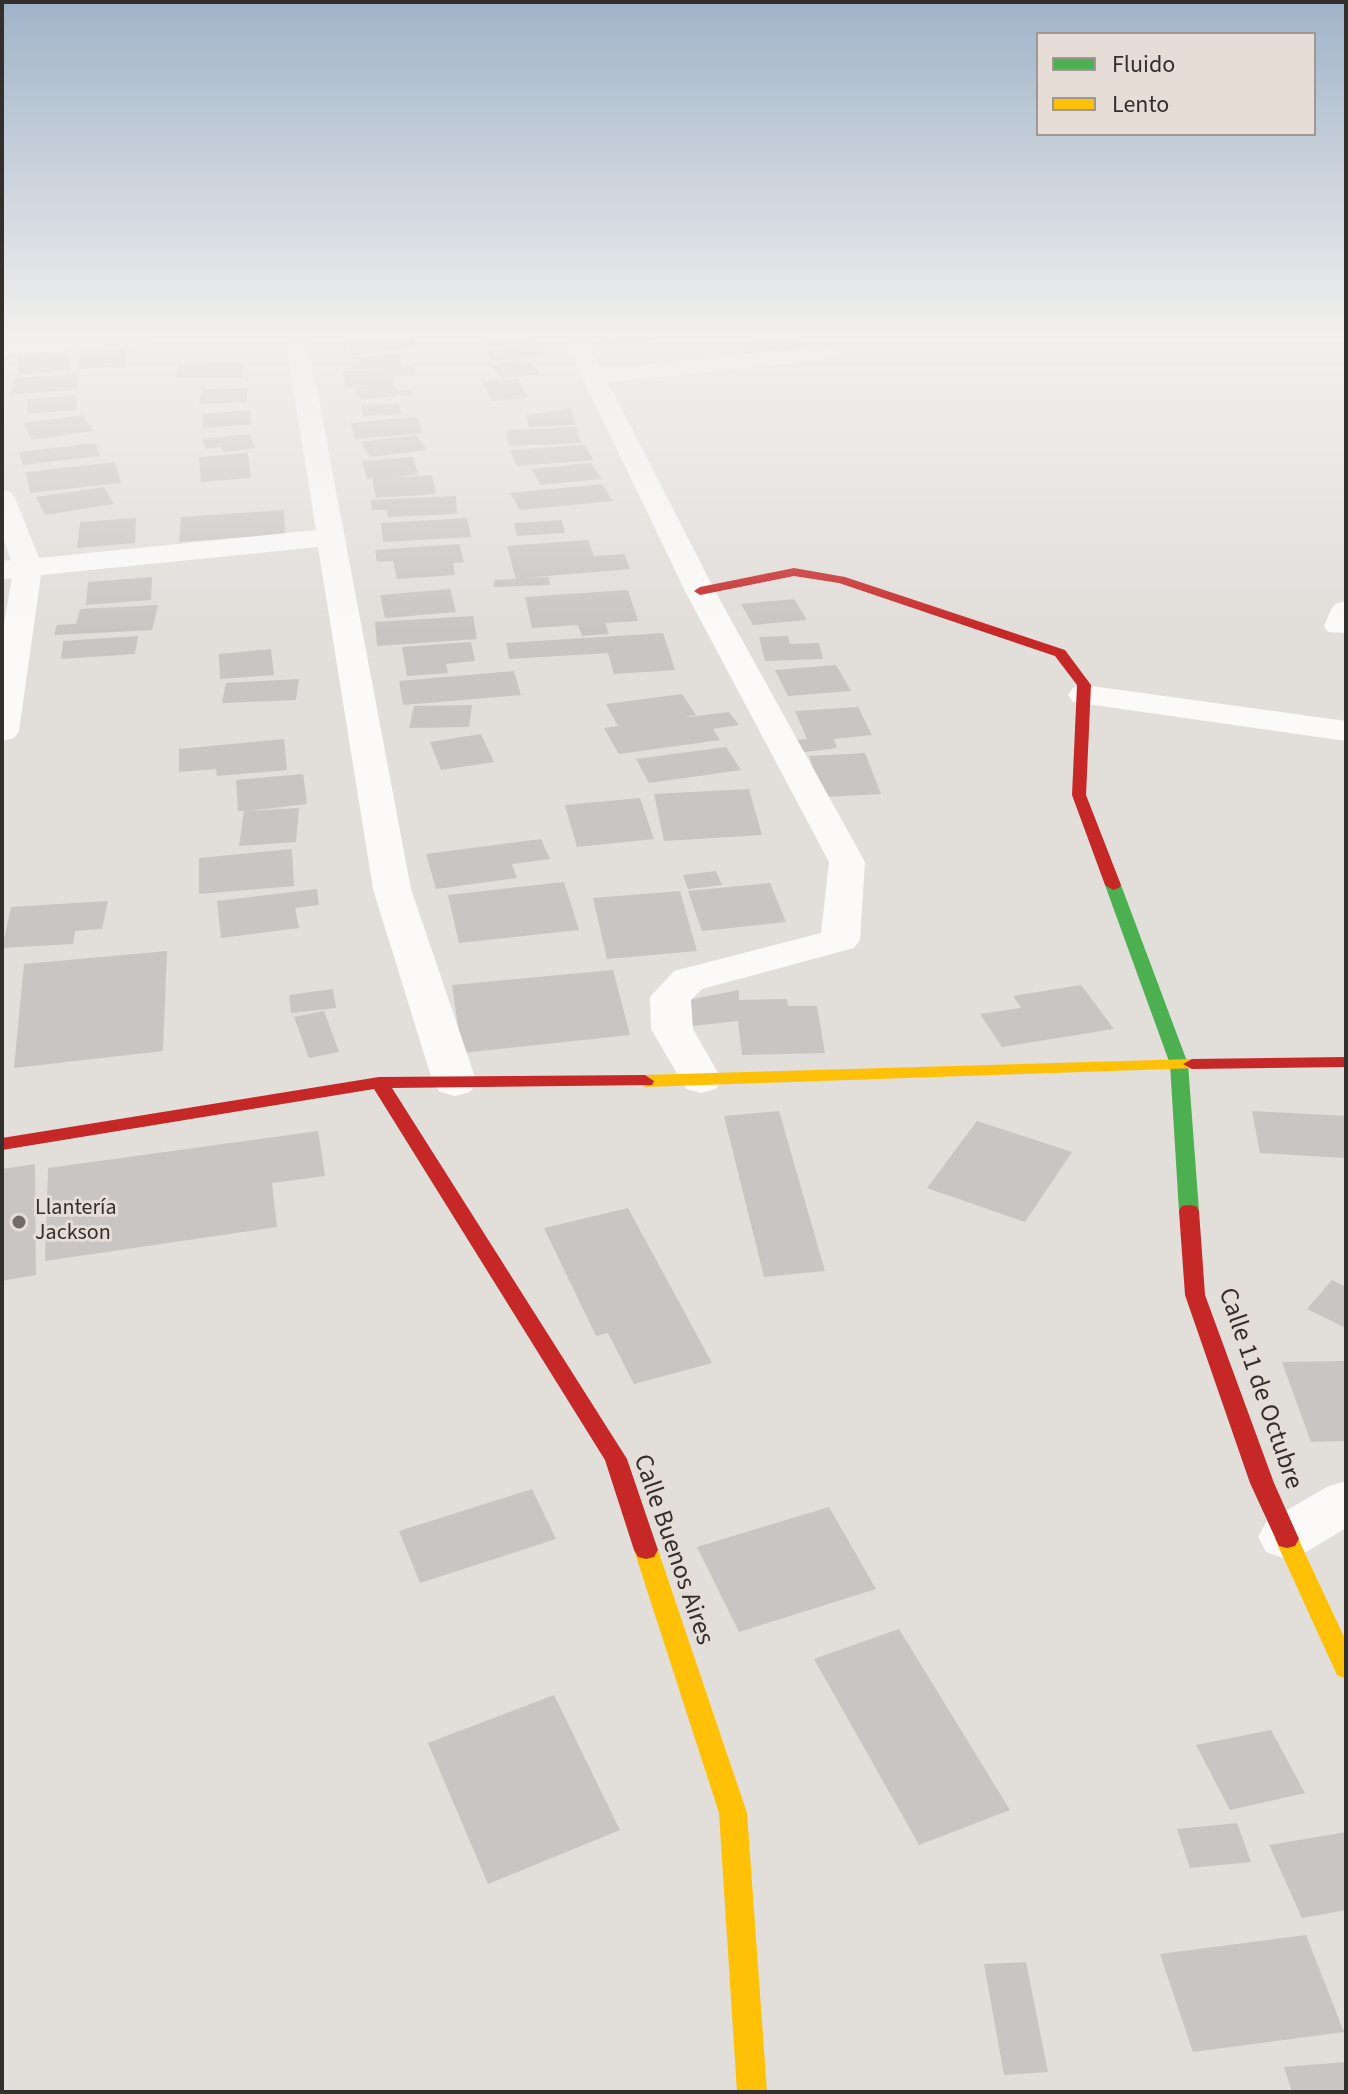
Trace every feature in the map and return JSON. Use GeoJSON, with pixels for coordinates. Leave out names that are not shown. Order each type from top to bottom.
{"type":"FeatureCollection","features":[{"type":"Feature","properties":{"kind":"street"},"geometry":{"type":"LineString","coordinates":[[313,435],[392,889],[455,1083]]}},
{"type":"Feature","properties":{"kind":"street"},"geometry":{"type":"LineString","coordinates":[[621,435],[700,591],[847,862],[840,940],[688,980],[670,997],[672,1029],[701,1080]]}},
{"type":"Feature","properties":{"kind":"street"},"geometry":{"type":"LineString","coordinates":[[2,498],[15,569],[2,731]]}},
{"type":"Feature","properties":{"kind":"street"},"geometry":{"type":"LineString","coordinates":[[15,569],[331,537]]}},
{"type":"Feature","properties":{"kind":"street"},"geometry":{"type":"LineString","coordinates":[[700,591],[794,572],[841,580],[1060,653],[1084,685],[1084,695],[1346,731]]}},
{"type":"Feature","properties":{"kind":"street","name":"Calle 11 de Octubre"},"geometry":{"type":"LineString","coordinates":[[1084,695],[1079,795],[1179,1064],[1195,1295],[1262,1483],[1346,1668]]}},
{"type":"Feature","properties":{"kind":"street"},"geometry":{"type":"LineString","coordinates":[[2,1144],[379,1083],[701,1080],[1179,1064],[1346,1062]]}},
{"type":"Feature","properties":{"kind":"street","name":"Calle Buenos Aires"},"geometry":{"type":"LineString","coordinates":[[379,1083],[616,1459],[733,1813],[752,2092]]}},
{"type":"Feature","properties":{"kind":"street"},"geometry":{"type":"LineString","coordinates":[[1286,1537],[1346,1502]]}},
{"type":"Feature","properties":{"kind":"building"},"geometry":{"type":"Polygon","coordinates":[[[29,435],[68,435],[32,440],[29,435]]]}},
{"type":"Feature","properties":{"kind":"building"},"geometry":{"type":"Polygon","coordinates":[[[249,435],[255,448],[223,452],[221,447],[206,449],[202,439],[249,435]]]}},
{"type":"Feature","properties":{"kind":"building"},"geometry":{"type":"Polygon","coordinates":[[[354,435],[404,435],[355,439],[354,435]]]}},
{"type":"Feature","properties":{"kind":"building"},"geometry":{"type":"Polygon","coordinates":[[[416,435],[427,450],[370,457],[361,442],[416,435]]]}},
{"type":"Feature","properties":{"kind":"building"},"geometry":{"type":"Polygon","coordinates":[[[507,435],[579,435],[581,443],[509,446],[507,435]]]}},
{"type":"Feature","properties":{"kind":"building"},"geometry":{"type":"Polygon","coordinates":[[[95,443],[100,456],[23,465],[19,452],[95,443]]]}},
{"type":"Feature","properties":{"kind":"building"},"geometry":{"type":"Polygon","coordinates":[[[585,445],[593,460],[517,466],[510,450],[585,445]]]}},
{"type":"Feature","properties":{"kind":"building"},"geometry":{"type":"Polygon","coordinates":[[[248,453],[251,478],[201,482],[199,457],[248,453]]]}},
{"type":"Feature","properties":{"kind":"building"},"geometry":{"type":"Polygon","coordinates":[[[413,457],[418,474],[392,478],[432,475],[436,494],[376,498],[372,478],[367,479],[362,461],[413,457]]]}},
{"type":"Feature","properties":{"kind":"building"},"geometry":{"type":"Polygon","coordinates":[[[115,462],[121,483],[30,493],[26,472],[115,462]]]}},
{"type":"Feature","properties":{"kind":"building"},"geometry":{"type":"Polygon","coordinates":[[[591,463],[602,479],[541,485],[531,469],[591,463]]]}},
{"type":"Feature","properties":{"kind":"building"},"geometry":{"type":"Polygon","coordinates":[[[602,484],[613,501],[520,510],[510,493],[602,484]]]}},
{"type":"Feature","properties":{"kind":"building"},"geometry":{"type":"Polygon","coordinates":[[[104,487],[114,504],[45,515],[36,497],[104,487]]]}},
{"type":"Feature","properties":{"kind":"building"},"geometry":{"type":"Polygon","coordinates":[[[456,496],[457,514],[388,517],[387,510],[372,510],[371,500],[456,496]]]}},
{"type":"Feature","properties":{"kind":"building"},"geometry":{"type":"Polygon","coordinates":[[[284,510],[285,535],[179,542],[181,517],[284,510]]]}},
{"type":"Feature","properties":{"kind":"building"},"geometry":{"type":"Polygon","coordinates":[[[136,518],[135,543],[77,548],[80,522],[136,518]]]}},
{"type":"Feature","properties":{"kind":"building"},"geometry":{"type":"Polygon","coordinates":[[[467,518],[471,537],[383,542],[381,523],[467,518]]]}},
{"type":"Feature","properties":{"kind":"building"},"geometry":{"type":"Polygon","coordinates":[[[562,520],[565,533],[517,536],[514,523],[562,520]]]}},
{"type":"Feature","properties":{"kind":"building"},"geometry":{"type":"Polygon","coordinates":[[[588,540],[594,556],[624,554],[630,569],[523,578],[549,577],[550,585],[494,587],[494,580],[516,579],[507,546],[588,540]]]}},
{"type":"Feature","properties":{"kind":"building"},"geometry":{"type":"Polygon","coordinates":[[[459,544],[464,562],[453,563],[455,575],[397,579],[393,561],[377,562],[375,550],[459,544]]]}},
{"type":"Feature","properties":{"kind":"building"},"geometry":{"type":"Polygon","coordinates":[[[152,577],[151,600],[86,605],[88,582],[152,577]]]}},
{"type":"Feature","properties":{"kind":"building"},"geometry":{"type":"Polygon","coordinates":[[[450,589],[456,612],[385,618],[380,595],[450,589]]]}},
{"type":"Feature","properties":{"kind":"building"},"geometry":{"type":"Polygon","coordinates":[[[628,590],[638,621],[605,623],[609,634],[582,636],[578,625],[532,628],[525,597],[628,590]]]}},
{"type":"Feature","properties":{"kind":"building"},"geometry":{"type":"Polygon","coordinates":[[[794,599],[807,620],[753,625],[741,604],[794,599]]]}},
{"type":"Feature","properties":{"kind":"building"},"geometry":{"type":"Polygon","coordinates":[[[158,605],[152,630],[54,635],[57,625],[76,624],[80,609],[158,605]]]}},
{"type":"Feature","properties":{"kind":"building"},"geometry":{"type":"Polygon","coordinates":[[[473,616],[477,639],[377,646],[375,622],[473,616]]]}},
{"type":"Feature","properties":{"kind":"building"},"geometry":{"type":"Polygon","coordinates":[[[663,633],[675,670],[614,674],[608,653],[509,659],[506,643],[663,633]]]}},
{"type":"Feature","properties":{"kind":"building"},"geometry":{"type":"Polygon","coordinates":[[[138,636],[135,654],[61,659],[63,641],[138,636]]]}},
{"type":"Feature","properties":{"kind":"building"},"geometry":{"type":"Polygon","coordinates":[[[788,636],[790,644],[819,643],[823,659],[765,661],[759,637],[788,636]]]}},
{"type":"Feature","properties":{"kind":"building"},"geometry":{"type":"Polygon","coordinates":[[[471,642],[475,661],[446,664],[448,673],[407,676],[402,647],[471,642]]]}},
{"type":"Feature","properties":{"kind":"building"},"geometry":{"type":"Polygon","coordinates":[[[271,649],[274,675],[220,679],[219,654],[271,649]]]}},
{"type":"Feature","properties":{"kind":"building"},"geometry":{"type":"Polygon","coordinates":[[[836,665],[851,691],[788,696],[775,670],[836,665]]]}},
{"type":"Feature","properties":{"kind":"building"},"geometry":{"type":"Polygon","coordinates":[[[514,671],[521,695],[403,705],[399,681],[514,671]]]}},
{"type":"Feature","properties":{"kind":"building"},"geometry":{"type":"Polygon","coordinates":[[[299,679],[296,700],[222,703],[226,683],[299,679]]]}},
{"type":"Feature","properties":{"kind":"building"},"geometry":{"type":"Polygon","coordinates":[[[682,694],[696,715],[681,718],[729,712],[739,725],[713,729],[720,740],[619,754],[604,728],[618,726],[606,704],[682,694]]]}},
{"type":"Feature","properties":{"kind":"building"},"geometry":{"type":"Polygon","coordinates":[[[472,705],[469,727],[409,728],[414,706],[472,705]]]}},
{"type":"Feature","properties":{"kind":"building"},"geometry":{"type":"Polygon","coordinates":[[[858,707],[872,735],[834,739],[837,748],[797,753],[788,741],[807,739],[795,711],[858,707]]]}},
{"type":"Feature","properties":{"kind":"building"},"geometry":{"type":"Polygon","coordinates":[[[481,734],[494,762],[441,770],[430,742],[481,734]]]}},
{"type":"Feature","properties":{"kind":"building"},"geometry":{"type":"Polygon","coordinates":[[[284,739],[287,770],[217,776],[216,769],[179,772],[179,749],[284,739]]]}},
{"type":"Feature","properties":{"kind":"building"},"geometry":{"type":"Polygon","coordinates":[[[726,747],[741,770],[649,783],[636,759],[726,747]]]}},
{"type":"Feature","properties":{"kind":"building"},"geometry":{"type":"Polygon","coordinates":[[[865,753],[881,794],[823,797],[809,756],[865,753]]]}},
{"type":"Feature","properties":{"kind":"building"},"geometry":{"type":"Polygon","coordinates":[[[303,774],[307,804],[247,811],[299,808],[296,842],[239,846],[244,811],[238,811],[236,780],[303,774]]]}},
{"type":"Feature","properties":{"kind":"building"},"geometry":{"type":"Polygon","coordinates":[[[749,789],[762,835],[664,841],[654,794],[749,789]]]}},
{"type":"Feature","properties":{"kind":"building"},"geometry":{"type":"Polygon","coordinates":[[[640,798],[654,839],[577,847],[565,805],[640,798]]]}},
{"type":"Feature","properties":{"kind":"building"},"geometry":{"type":"Polygon","coordinates":[[[541,839],[550,859],[512,864],[517,878],[436,889],[426,854],[541,839]]]}},
{"type":"Feature","properties":{"kind":"building"},"geometry":{"type":"Polygon","coordinates":[[[292,849],[294,886],[199,894],[199,858],[292,849]]]}},
{"type":"Feature","properties":{"kind":"building"},"geometry":{"type":"Polygon","coordinates":[[[716,871],[722,885],[688,889],[683,875],[716,871]]]}},
{"type":"Feature","properties":{"kind":"building"},"geometry":{"type":"Polygon","coordinates":[[[564,882],[579,930],[459,943],[448,895],[564,882]]]}},
{"type":"Feature","properties":{"kind":"building"},"geometry":{"type":"Polygon","coordinates":[[[770,883],[786,922],[702,931],[688,891],[770,883]]]}},
{"type":"Feature","properties":{"kind":"building"},"geometry":{"type":"Polygon","coordinates":[[[317,889],[319,905],[295,908],[299,928],[221,938],[217,901],[317,889]]]}},
{"type":"Feature","properties":{"kind":"building"},"geometry":{"type":"Polygon","coordinates":[[[680,891],[697,951],[607,959],[593,898],[680,891]]]}},
{"type":"Feature","properties":{"kind":"building"},"geometry":{"type":"Polygon","coordinates":[[[108,901],[102,929],[75,931],[73,944],[2,948],[11,907],[108,901]]]}},
{"type":"Feature","properties":{"kind":"building"},"geometry":{"type":"Polygon","coordinates":[[[167,951],[163,1051],[14,1068],[24,964],[167,951]]]}},
{"type":"Feature","properties":{"kind":"building"},"geometry":{"type":"Polygon","coordinates":[[[613,970],[630,1035],[462,1053],[452,985],[613,970]]]}},
{"type":"Feature","properties":{"kind":"building"},"geometry":{"type":"Polygon","coordinates":[[[1081,985],[1114,1029],[1002,1047],[980,1014],[1021,1008],[1013,996],[1081,985]]]}},
{"type":"Feature","properties":{"kind":"building"},"geometry":{"type":"Polygon","coordinates":[[[333,989],[336,1008],[291,1013],[289,995],[333,989]]]}},
{"type":"Feature","properties":{"kind":"building"},"geometry":{"type":"Polygon","coordinates":[[[739,990],[739,1000],[787,999],[788,1006],[817,1006],[825,1053],[742,1055],[738,1021],[693,1026],[683,1001],[739,990]]]}},
{"type":"Feature","properties":{"kind":"building"},"geometry":{"type":"Polygon","coordinates":[[[324,1011],[339,1052],[309,1058],[294,1017],[324,1011]]]}},
{"type":"Feature","properties":{"kind":"building"},"geometry":{"type":"Polygon","coordinates":[[[779,1111],[825,1271],[764,1277],[724,1116],[779,1111]]]}},
{"type":"Feature","properties":{"kind":"building"},"geometry":{"type":"Polygon","coordinates":[[[1252,1111],[1346,1116],[1346,1158],[1260,1153],[1252,1111]]]}},
{"type":"Feature","properties":{"kind":"building"},"geometry":{"type":"Polygon","coordinates":[[[977,1121],[1072,1152],[1025,1222],[927,1188],[977,1121]]]}},
{"type":"Feature","properties":{"kind":"building"},"geometry":{"type":"Polygon","coordinates":[[[318,1131],[325,1176],[272,1183],[277,1227],[45,1261],[48,1168],[318,1131]]]}},
{"type":"Feature","properties":{"kind":"building","name":"Llantería Jackson"},"geometry":{"type":"Polygon","coordinates":[[[35,1164],[36,1275],[2,1281],[2,1169],[35,1164]]]}},
{"type":"Feature","properties":{"kind":"building"},"geometry":{"type":"Polygon","coordinates":[[[628,1208],[712,1363],[634,1384],[608,1333],[596,1336],[544,1228],[628,1208]]]}},
{"type":"Feature","properties":{"kind":"building"},"geometry":{"type":"Polygon","coordinates":[[[1332,1280],[1346,1287],[1346,1328],[1307,1309],[1332,1280]]]}},
{"type":"Feature","properties":{"kind":"building"},"geometry":{"type":"Polygon","coordinates":[[[1346,1361],[1346,1441],[1311,1442],[1282,1362],[1346,1361]]]}},
{"type":"Feature","properties":{"kind":"building"},"geometry":{"type":"Polygon","coordinates":[[[532,1489],[556,1539],[420,1583],[399,1531],[532,1489]]]}},
{"type":"Feature","properties":{"kind":"building"},"geometry":{"type":"Polygon","coordinates":[[[829,1507],[876,1589],[739,1632],[697,1547],[829,1507]]]}},
{"type":"Feature","properties":{"kind":"building"},"geometry":{"type":"Polygon","coordinates":[[[899,1629],[1010,1810],[919,1845],[814,1659],[899,1629]]]}},
{"type":"Feature","properties":{"kind":"building"},"geometry":{"type":"Polygon","coordinates":[[[554,1695],[620,1830],[488,1884],[428,1743],[554,1695]]]}},
{"type":"Feature","properties":{"kind":"building"},"geometry":{"type":"Polygon","coordinates":[[[1271,1730],[1305,1793],[1230,1810],[1196,1745],[1271,1730]]]}},
{"type":"Feature","properties":{"kind":"building"},"geometry":{"type":"Polygon","coordinates":[[[1237,1823],[1251,1862],[1190,1868],[1177,1829],[1237,1823]]]}},
{"type":"Feature","properties":{"kind":"building"},"geometry":{"type":"Polygon","coordinates":[[[1346,1832],[1346,1910],[1302,1918],[1269,1845],[1346,1832]]]}},
{"type":"Feature","properties":{"kind":"building"},"geometry":{"type":"Polygon","coordinates":[[[1306,1935],[1344,2032],[1193,2052],[1160,1954],[1306,1935]]]}},
{"type":"Feature","properties":{"kind":"building"},"geometry":{"type":"Polygon","coordinates":[[[1026,1962],[1048,2072],[1004,2075],[984,1964],[1026,1962]]]}},
{"type":"Feature","properties":{"kind":"building"},"geometry":{"type":"Polygon","coordinates":[[[1346,2062],[1346,2092],[1292,2092],[1284,2067],[1346,2062]]]}},
{"type":"Feature","properties":{"kind":"traffic: fast"},"geometry":{"type":"LineString","coordinates":[[1113,885],[1179,1064],[1189,1211]]}},
{"type":"Feature","properties":{"kind":"traffic: slow"},"geometry":{"type":"LineString","coordinates":[[645,1081],[1192,1064]]}},
{"type":"Feature","properties":{"kind":"traffic: slow"},"geometry":{"type":"LineString","coordinates":[[1287,1539],[1346,1668]]}},
{"type":"Feature","properties":{"kind":"traffic: slow"},"geometry":{"type":"LineString","coordinates":[[646,1550],[733,1813],[752,2092]]}},
{"type":"Feature","properties":{"kind":"traffic: jam"},"geometry":{"type":"LineString","coordinates":[[700,591],[794,572],[841,580],[1060,653],[1084,685],[1079,795],[1113,885]]}},
{"type":"Feature","properties":{"kind":"traffic: jam"},"geometry":{"type":"LineString","coordinates":[[1192,1064],[1346,1062]]}},
{"type":"Feature","properties":{"kind":"traffic: jam"},"geometry":{"type":"LineString","coordinates":[[2,1144],[379,1083],[645,1081]]}},
{"type":"Feature","properties":{"kind":"traffic: jam"},"geometry":{"type":"LineString","coordinates":[[379,1083],[616,1459],[646,1550]]}},
{"type":"Feature","properties":{"kind":"traffic: jam"},"geometry":{"type":"LineString","coordinates":[[1189,1211],[1195,1295],[1262,1483],[1287,1539]]}},
{"type":"Feature","properties":{"kind":"place","name":"Llantería Jackson"},"geometry":{"type":"Point","coordinates":[19,1222]}}]}
